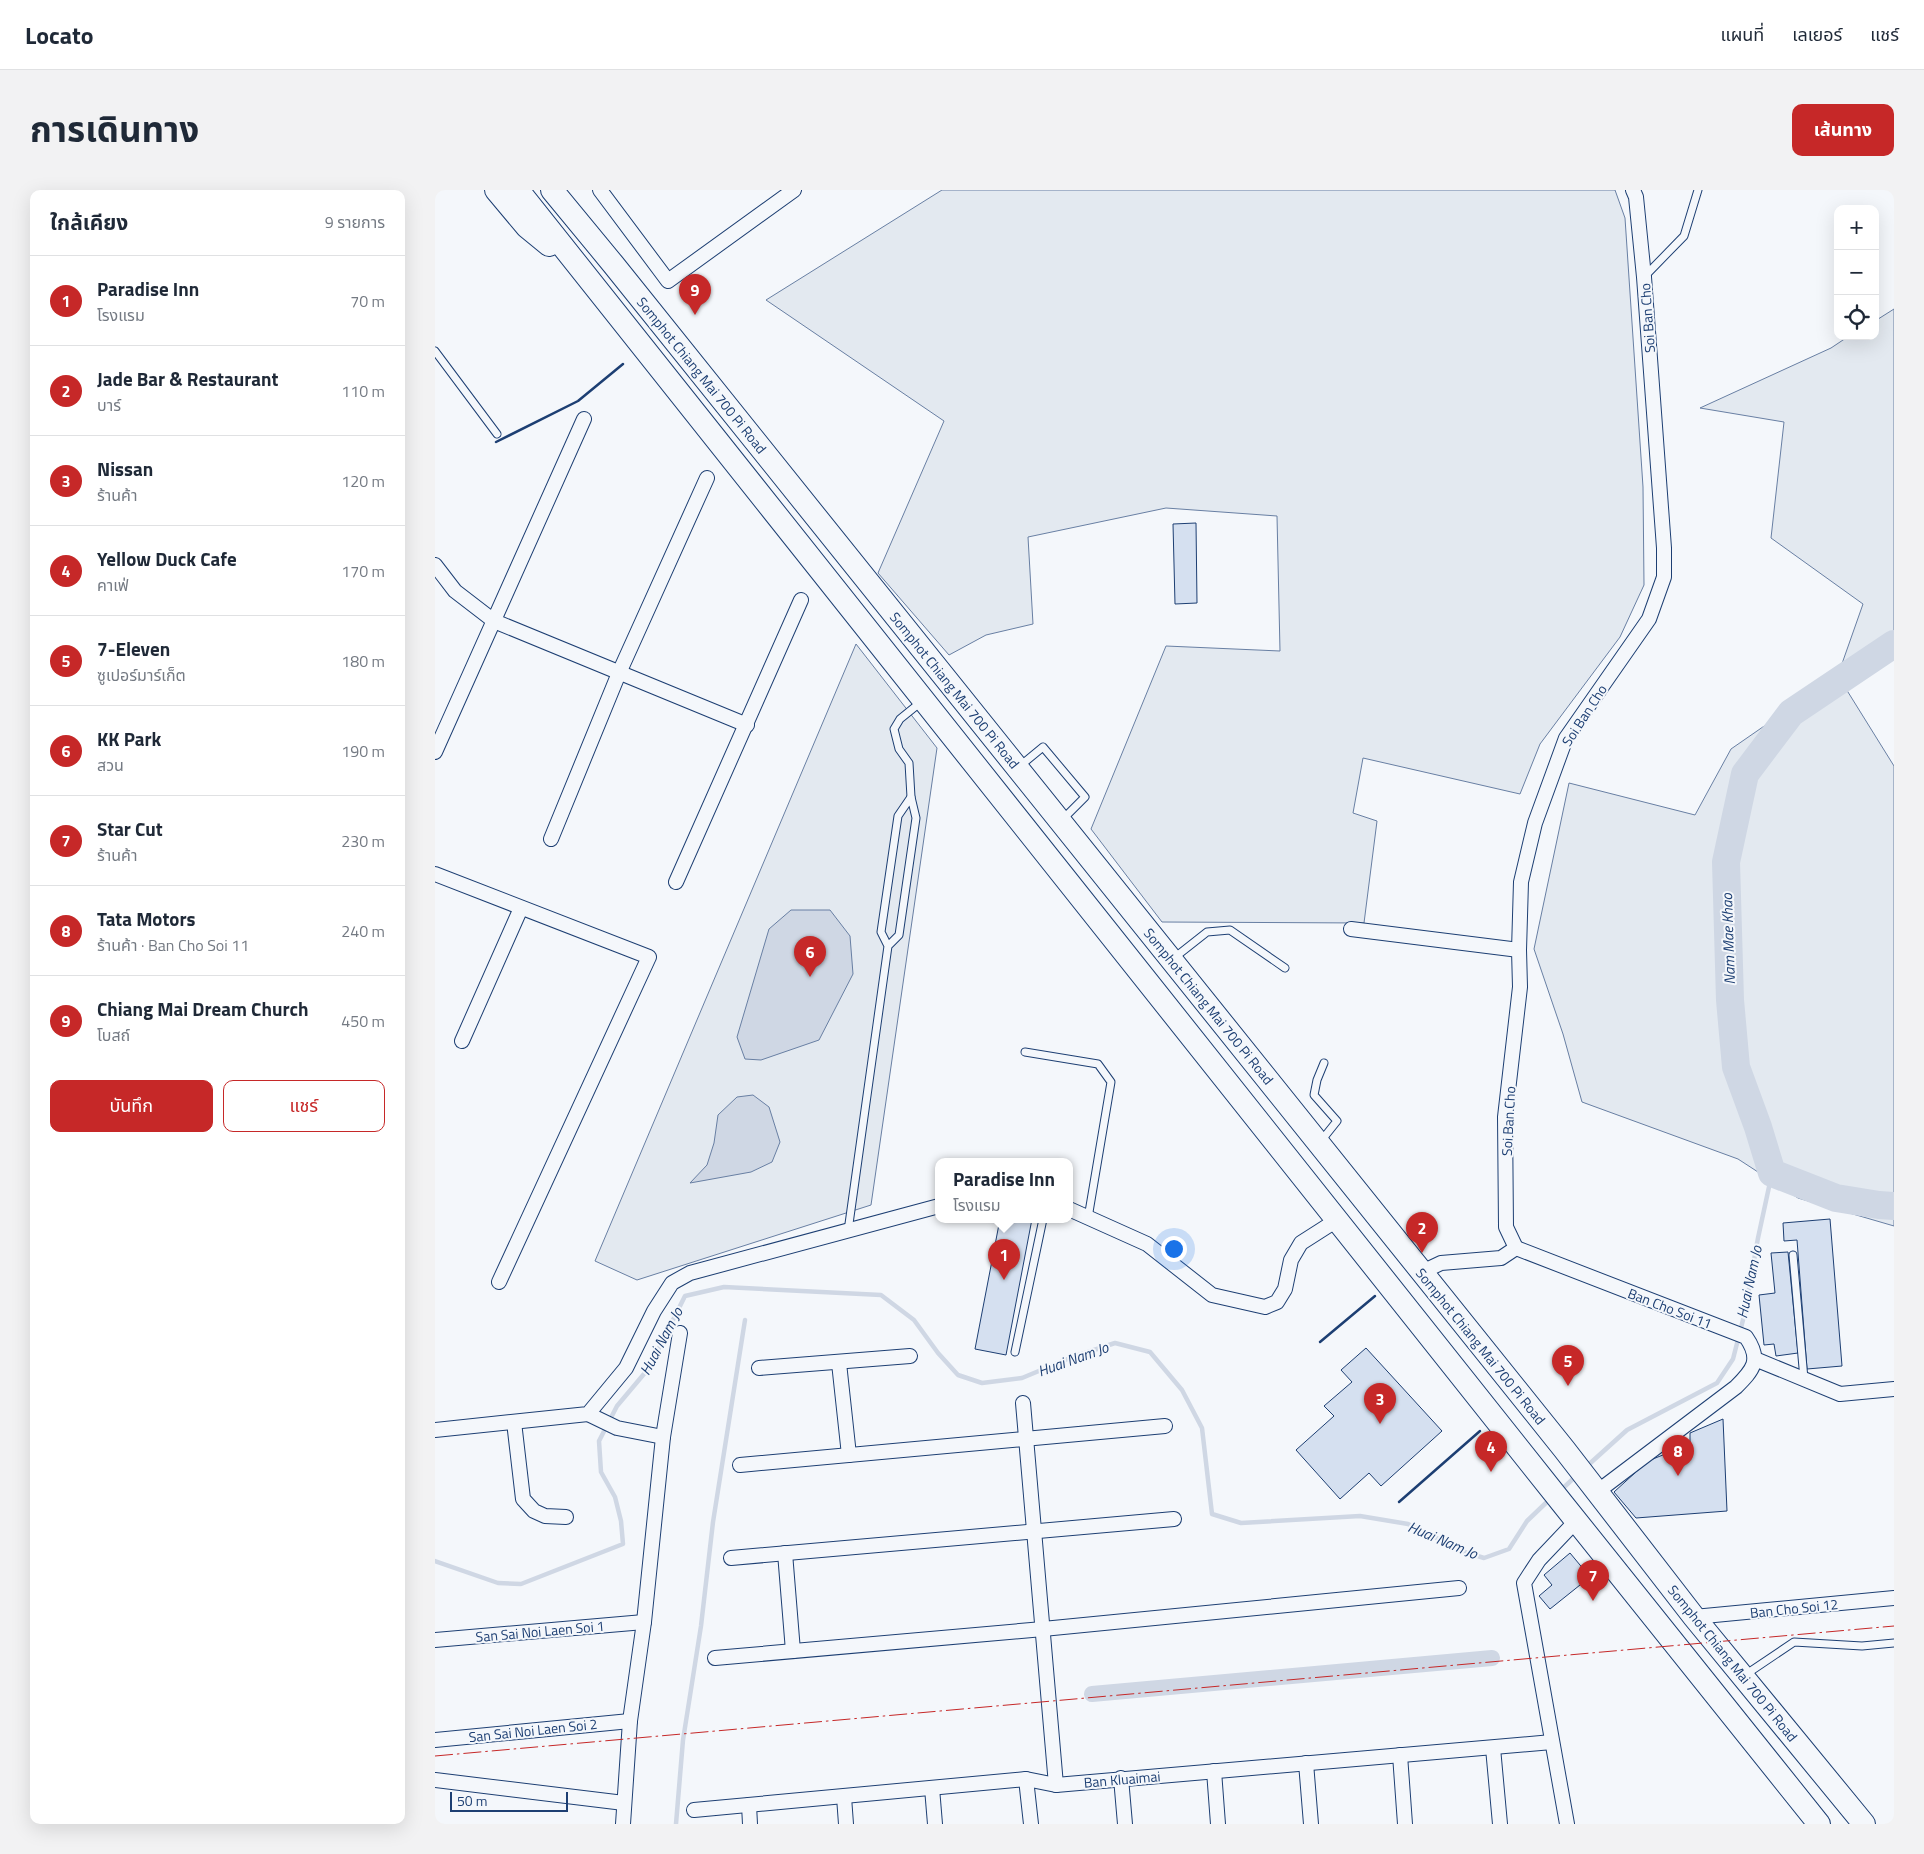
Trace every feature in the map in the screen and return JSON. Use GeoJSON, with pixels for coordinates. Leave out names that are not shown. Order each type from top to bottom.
{"type":"FeatureCollection","features":[{"type":"Feature","properties":{"kind":"main road"},"geometry":{"type":"LineString","coordinates":[[496,190],[527,227],[593,284]]}},
{"type":"Feature","properties":{"kind":"main road","name":"Somphot Chiang Mai 700 Pi Road"},"geometry":{"type":"LineString","coordinates":[[518,190],[1819,1824]]}},
{"type":"Feature","properties":{"kind":"main road","name":"Somphot Chiang Mai 700 Pi Road"},"geometry":{"type":"LineString","coordinates":[[552,190],[1319,1143],[1564,1450],[1694,1617],[1864,1824]]}},
{"type":"Feature","properties":{"kind":"main road"},"geometry":{"type":"LineString","coordinates":[[569,190],[613,264]]}},
{"type":"Feature","properties":{"kind":"street"},"geometry":{"type":"LineString","coordinates":[[600,190],[668,281],[794,190]]}},
{"type":"Feature","properties":{"kind":"street","name":"Soi Ban Cho"},"geometry":{"type":"LineString","coordinates":[[1516,1248],[1506,1228],[1505,1116],[1520,987],[1521,882],[1535,823],[1566,738],[1649,619],[1664,577],[1663,538],[1644,276],[1636,197],[1633,190]]}},
{"type":"Feature","properties":{"kind":"street"},"geometry":{"type":"LineString","coordinates":[[435,752],[584,419]]}},
{"type":"Feature","properties":{"kind":"street"},"geometry":{"type":"LineString","coordinates":[[551,839],[619,673],[707,478]]}},
{"type":"Feature","properties":{"kind":"street"},"geometry":{"type":"LineString","coordinates":[[435,565],[455,591],[493,621],[747,725]]}},
{"type":"Feature","properties":{"kind":"street"},"geometry":{"type":"LineString","coordinates":[[676,882],[801,600]]}},
{"type":"Feature","properties":{"kind":"street"},"geometry":{"type":"LineString","coordinates":[[435,874],[649,957],[499,1282]]}},
{"type":"Feature","properties":{"kind":"street"},"geometry":{"type":"LineString","coordinates":[[462,1041],[521,908]]}},
{"type":"Feature","properties":{"kind":"street"},"geometry":{"type":"LineString","coordinates":[[1351,929],[1519,950]]}},
{"type":"Feature","properties":{"kind":"street"},"geometry":{"type":"LineString","coordinates":[[594,1417],[626,1368],[654,1311],[672,1283],[690,1273],[935,1207]]}},
{"type":"Feature","properties":{"kind":"street"},"geometry":{"type":"LineString","coordinates":[[1073,1211],[1147,1244],[1212,1295],[1265,1307],[1277,1302],[1285,1289],[1291,1260],[1301,1243],[1337,1220]]}},
{"type":"Feature","properties":{"kind":"street"},"geometry":{"type":"LineString","coordinates":[[1422,1272],[1441,1263],[1501,1258],[1516,1248]]}},
{"type":"Feature","properties":{"kind":"street","name":"Ban Cho Soi 11"},"geometry":{"type":"LineString","coordinates":[[1516,1248],[1746,1337],[1754,1348],[1755,1359]]}},
{"type":"Feature","properties":{"kind":"street"},"geometry":{"type":"LineString","coordinates":[[623,1824],[630,1721],[644,1622],[663,1437],[680,1333]]}},
{"type":"Feature","properties":{"kind":"street"},"geometry":{"type":"LineString","coordinates":[[759,1368],[910,1356]]}},
{"type":"Feature","properties":{"kind":"street"},"geometry":{"type":"LineString","coordinates":[[1594,1488],[1736,1387],[1751,1372],[1755,1359],[1840,1394],[1894,1389]]}},
{"type":"Feature","properties":{"kind":"street"},"geometry":{"type":"LineString","coordinates":[[839,1363],[849,1455]]}},
{"type":"Feature","properties":{"kind":"street"},"geometry":{"type":"LineString","coordinates":[[1023,1403],[1056,1785]]}},
{"type":"Feature","properties":{"kind":"street"},"geometry":{"type":"LineString","coordinates":[[435,1430],[514,1422],[594,1417],[617,1428],[663,1437]]}},
{"type":"Feature","properties":{"kind":"street"},"geometry":{"type":"LineString","coordinates":[[514,1422],[523,1499],[535,1511],[545,1516],[567,1518]]}},
{"type":"Feature","properties":{"kind":"street"},"geometry":{"type":"LineString","coordinates":[[740,1465],[1165,1426]]}},
{"type":"Feature","properties":{"kind":"street"},"geometry":{"type":"LineString","coordinates":[[731,1558],[1174,1519]]}},
{"type":"Feature","properties":{"kind":"street"},"geometry":{"type":"LineString","coordinates":[[1567,1824],[1524,1583],[1539,1560],[1576,1521]]}},
{"type":"Feature","properties":{"kind":"street"},"geometry":{"type":"LineString","coordinates":[[785,1553],[793,1651]]}},
{"type":"Feature","properties":{"kind":"street"},"geometry":{"type":"LineString","coordinates":[[715,1658],[1043,1629],[1459,1588]]}},
{"type":"Feature","properties":{"kind":"street","name":"Ban Cho Soi 12"},"geometry":{"type":"LineString","coordinates":[[1694,1617],[1894,1598]]}},
{"type":"Feature","properties":{"kind":"street","name":"San Sai Noi Laen Soi 1"},"geometry":{"type":"LineString","coordinates":[[435,1640],[644,1622]]}},
{"type":"Feature","properties":{"kind":"street","name":"San Sai Noi Laen Soi 2"},"geometry":{"type":"LineString","coordinates":[[435,1740],[630,1721]]}},
{"type":"Feature","properties":{"kind":"street","name":"Ban Kluaimai"},"geometry":{"type":"LineString","coordinates":[[694,1810],[1026,1779],[1056,1785],[1552,1742]]}},
{"type":"Feature","properties":{"kind":"street"},"geometry":{"type":"LineString","coordinates":[[1493,1748],[1499,1824]]}},
{"type":"Feature","properties":{"kind":"street"},"geometry":{"type":"LineString","coordinates":[[1400,1756],[1405,1824]]}},
{"type":"Feature","properties":{"kind":"street"},"geometry":{"type":"LineString","coordinates":[[1306,1763],[1311,1824]]}},
{"type":"Feature","properties":{"kind":"street"},"geometry":{"type":"LineString","coordinates":[[1214,1771],[1218,1824]]}},
{"type":"Feature","properties":{"kind":"street"},"geometry":{"type":"LineString","coordinates":[[1121,1778],[1125,1824]]}},
{"type":"Feature","properties":{"kind":"street"},"geometry":{"type":"LineString","coordinates":[[1026,1779],[1031,1824]]}},
{"type":"Feature","properties":{"kind":"street"},"geometry":{"type":"LineString","coordinates":[[435,1780],[624,1803]]}},
{"type":"Feature","properties":{"kind":"street"},"geometry":{"type":"LineString","coordinates":[[932,1788],[935,1824]]}},
{"type":"Feature","properties":{"kind":"street"},"geometry":{"type":"LineString","coordinates":[[844,1797],[846,1824]]}},
{"type":"Feature","properties":{"kind":"street"},"geometry":{"type":"LineString","coordinates":[[749,1805],[750,1824]]}},
{"type":"Feature","properties":{"kind":"lane"},"geometry":{"type":"LineString","coordinates":[[1644,276],[1684,236],[1697,190]]}},
{"type":"Feature","properties":{"kind":"lane"},"geometry":{"type":"LineString","coordinates":[[435,351],[497,434]]}},
{"type":"Feature","properties":{"kind":"lane"},"geometry":{"type":"LineString","coordinates":[[888,946],[899,935],[916,818],[911,797],[909,763],[899,749],[894,729],[901,719],[923,700]]}},
{"type":"Feature","properties":{"kind":"lane"},"geometry":{"type":"LineString","coordinates":[[1017,768],[1043,746],[1085,797],[1060,821]]}},
{"type":"Feature","properties":{"kind":"lane"},"geometry":{"type":"LineString","coordinates":[[848,1231],[888,946],[881,932],[898,816],[911,797]]}},
{"type":"Feature","properties":{"kind":"lane"},"geometry":{"type":"LineString","coordinates":[[1172,960],[1207,932],[1230,930],[1285,968]]}},
{"type":"Feature","properties":{"kind":"lane"},"geometry":{"type":"LineString","coordinates":[[1025,1052],[1098,1064],[1111,1082],[1088,1218]]}},
{"type":"Feature","properties":{"kind":"lane"},"geometry":{"type":"LineString","coordinates":[[1319,1143],[1337,1121],[1314,1095],[1317,1080],[1324,1063]]}},
{"type":"Feature","properties":{"kind":"lane"},"geometry":{"type":"LineString","coordinates":[[1015,1352],[1042,1223]]}},
{"type":"Feature","properties":{"kind":"lane"},"geometry":{"type":"LineString","coordinates":[[1793,1255],[1804,1380]]}},
{"type":"Feature","properties":{"kind":"lane"},"geometry":{"type":"LineString","coordinates":[[1744,1676],[1794,1642],[1862,1646],[1894,1643]]}},
{"type":"Feature","properties":{"kind":"shaded area"},"geometry":{"type":"Polygon","coordinates":[[[942,190],[1615,190],[1625,218],[1643,487],[1644,585],[1620,637],[1540,744],[1520,794],[1363,758],[1353,813],[1377,821],[1364,923],[1162,922],[1091,829],[1166,646],[1280,651],[1277,516],[1166,508],[1028,537],[1033,624],[986,635],[949,655],[878,573],[944,421],[766,300],[942,190]]]}},
{"type":"Feature","properties":{"kind":"shaded area"},"geometry":{"type":"Polygon","coordinates":[[[1894,309],[1894,656],[1838,676],[1894,766],[1894,1226],[1798,1198],[1738,1159],[1582,1102],[1563,1034],[1534,949],[1569,783],[1695,815],[1731,749],[1838,675],[1863,604],[1771,538],[1784,422],[1700,408],[1831,348],[1843,340],[1879,340],[1879,318],[1894,309]]]}},
{"type":"Feature","properties":{"kind":"shaded area"},"geometry":{"type":"Polygon","coordinates":[[[856,644],[937,748],[871,1205],[637,1280],[595,1261],[856,644]]]}},
{"type":"Feature","properties":{"kind":"shaded area"},"geometry":{"type":"Polygon","coordinates":[[[791,910],[830,910],[850,936],[853,974],[819,1040],[761,1060],[745,1059],[737,1037],[769,929],[791,910]]]}},
{"type":"Feature","properties":{"kind":"shaded area"},"geometry":{"type":"Polygon","coordinates":[[[753,1095],[769,1107],[780,1142],[772,1162],[751,1172],[690,1183],[707,1165],[714,1143],[718,1115],[737,1097],[753,1095]]]}},
{"type":"Feature","properties":{"kind":"building"},"geometry":{"type":"Polygon","coordinates":[[[1196,523],[1197,603],[1175,604],[1173,524],[1196,523]]]}},
{"type":"Feature","properties":{"kind":"building"},"geometry":{"type":"Polygon","coordinates":[[[1830,1219],[1842,1366],[1807,1369],[1797,1240],[1784,1241],[1783,1223],[1830,1219]]]}},
{"type":"Feature","properties":{"kind":"building"},"geometry":{"type":"Polygon","coordinates":[[[999,1223],[1031,1223],[1006,1355],[975,1349],[999,1223]]]}},
{"type":"Feature","properties":{"kind":"building"},"geometry":{"type":"Polygon","coordinates":[[[1788,1252],[1798,1353],[1776,1356],[1774,1344],[1764,1345],[1759,1295],[1775,1293],[1771,1253],[1788,1252]]]}},
{"type":"Feature","properties":{"kind":"building"},"geometry":{"type":"Polygon","coordinates":[[[1366,1348],[1442,1431],[1381,1486],[1369,1473],[1340,1499],[1296,1450],[1334,1416],[1324,1406],[1352,1382],[1341,1370],[1366,1348]]]}},
{"type":"Feature","properties":{"kind":"building"},"geometry":{"type":"Polygon","coordinates":[[[1723,1419],[1727,1511],[1636,1518],[1614,1492],[1648,1461],[1690,1444],[1690,1433],[1723,1419]]]}},
{"type":"Feature","properties":{"kind":"building"},"geometry":{"type":"Polygon","coordinates":[[[1570,1553],[1590,1577],[1550,1609],[1539,1596],[1552,1585],[1544,1575],[1570,1553]]]}},
{"type":"Feature","properties":{"kind":"waterway","name":"Nam Mae Khao"},"geometry":{"type":"LineString","coordinates":[[1894,644],[1791,713],[1745,774],[1726,862],[1730,1000],[1736,1067],[1758,1127],[1772,1173],[1836,1198],[1894,1206]]}},
{"type":"Feature","properties":{"kind":"waterway","name":"Huai Nam Jo"},"geometry":{"type":"LineString","coordinates":[[1586,1467],[1627,1430],[1717,1383],[1733,1359],[1744,1316],[1772,1173]]}},
{"type":"Feature","properties":{"kind":"waterway","name":"Huai Nam Jo"},"geometry":{"type":"LineString","coordinates":[[435,1561],[498,1583],[521,1584],[623,1544],[621,1521],[615,1497],[601,1472],[599,1441],[617,1406],[649,1368],[685,1296],[724,1287],[881,1295],[914,1320],[938,1353],[958,1375],[982,1383],[1022,1378],[1070,1358],[1115,1343],[1150,1352],[1182,1390],[1202,1428],[1212,1514],[1241,1523],[1360,1516],[1408,1524],[1465,1552],[1484,1558],[1509,1549],[1527,1521],[1550,1499]]}},
{"type":"Feature","properties":{"kind":"waterway"},"geometry":{"type":"LineString","coordinates":[[676,1824],[683,1740],[701,1626],[713,1522],[745,1320]]}},
{"type":"Feature","properties":{"kind":"waterway","name":"Huai Nam Jo"},"geometry":{"type":"LineString","coordinates":[[1560,1491],[1576,1476]]}},
{"type":"Feature","properties":{"kind":"waterway"},"geometry":{"type":"LineString","coordinates":[[1092,1694],[1492,1658]]}},
{"type":"Feature","properties":{"kind":"wall"},"geometry":{"type":"LineString","coordinates":[[496,442],[578,401],[623,364]]}},
{"type":"Feature","properties":{"kind":"wall"},"geometry":{"type":"LineString","coordinates":[[1320,1342],[1375,1296]]}},
{"type":"Feature","properties":{"kind":"wall"},"geometry":{"type":"LineString","coordinates":[[1399,1502],[1480,1431]]}},
{"type":"Feature","properties":{"kind":"power"},"geometry":{"type":"LineString","coordinates":[[435,1756],[1894,1626]]}},
{"type":"Feature","properties":{"kind":"place","name":"Chiang Mai Dream Church"},"geometry":{"type":"Point","coordinates":[695,315]}},
{"type":"Feature","properties":{"kind":"place","name":"KK Park"},"geometry":{"type":"Point","coordinates":[810,977]}},
{"type":"Feature","properties":{"kind":"place","name":"Jade Bar & Restaurant"},"geometry":{"type":"Point","coordinates":[1422,1253]}},
{"type":"Feature","properties":{"kind":"place","name":"Paradise Inn"},"geometry":{"type":"Point","coordinates":[1004,1280]}},
{"type":"Feature","properties":{"kind":"place","name":"7-Eleven"},"geometry":{"type":"Point","coordinates":[1568,1386]}},
{"type":"Feature","properties":{"kind":"place","name":"Nissan"},"geometry":{"type":"Point","coordinates":[1380,1424]}},
{"type":"Feature","properties":{"kind":"place","name":"Yellow Duck Cafe"},"geometry":{"type":"Point","coordinates":[1491,1472]}},
{"type":"Feature","properties":{"kind":"place","name":"Tata Motors"},"geometry":{"type":"Point","coordinates":[1678,1476]}},
{"type":"Feature","properties":{"kind":"place","name":"Star Cut"},"geometry":{"type":"Point","coordinates":[1593,1601]}}]}
